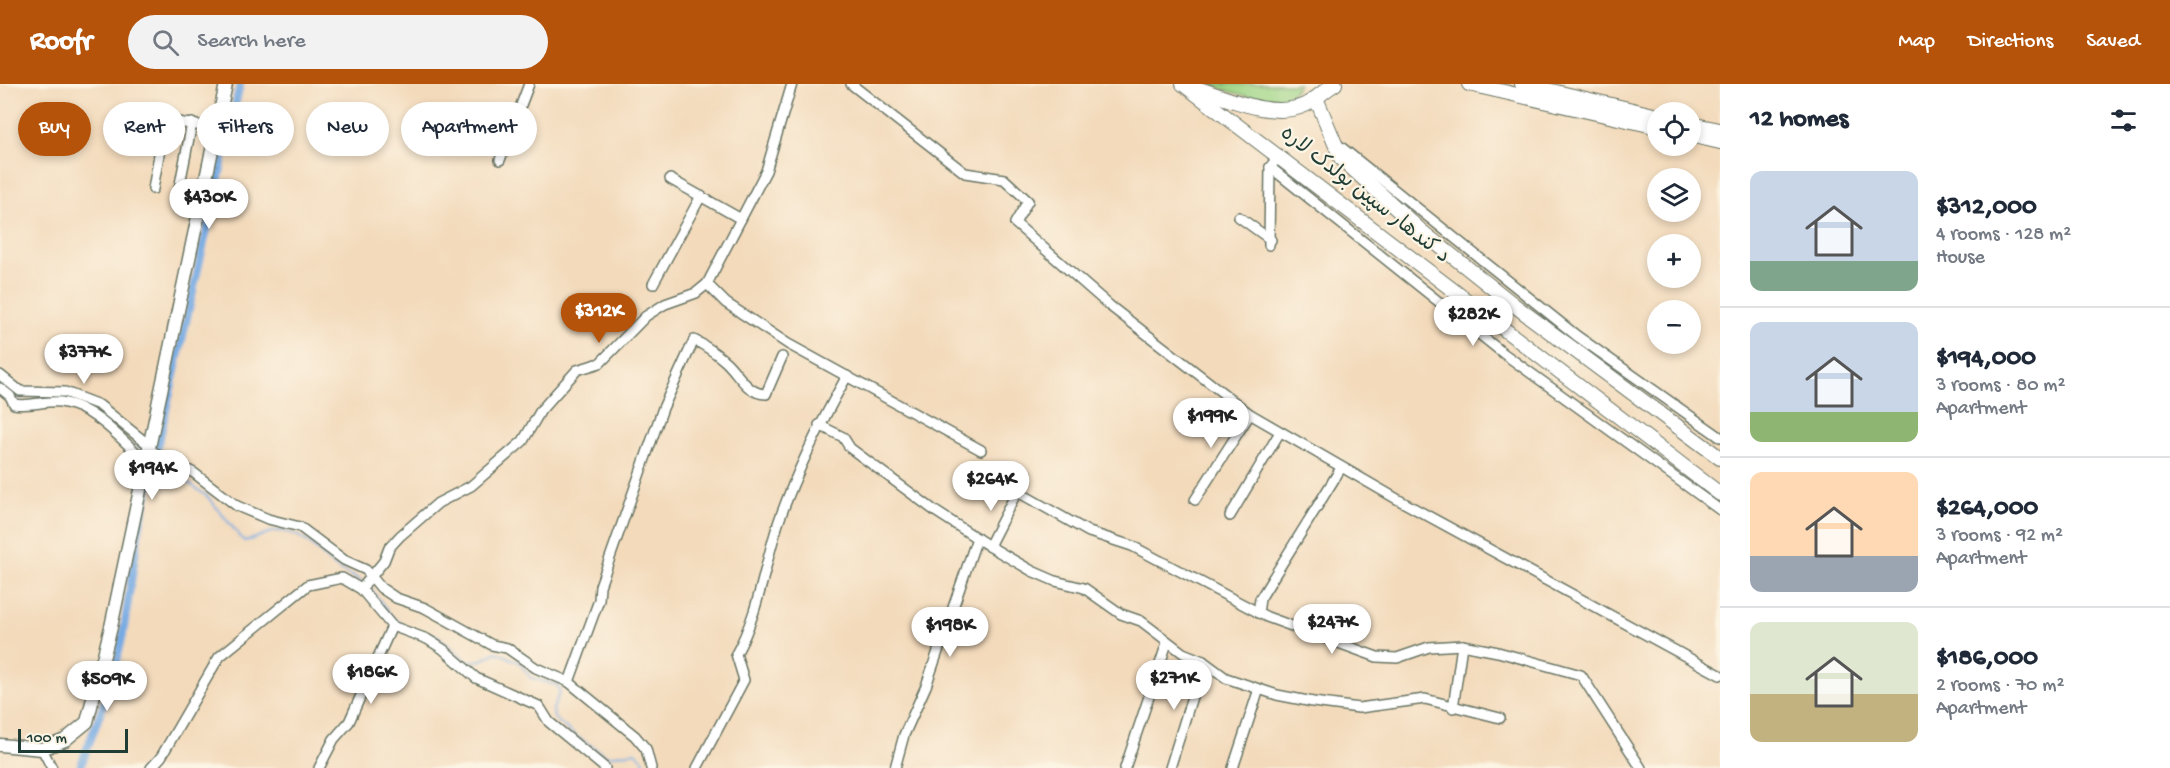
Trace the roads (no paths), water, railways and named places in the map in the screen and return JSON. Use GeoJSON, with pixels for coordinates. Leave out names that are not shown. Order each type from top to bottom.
{"type":"FeatureCollection","features":[{"type":"Feature","properties":{"kind":"highway"},"geometry":{"type":"LineString","coordinates":[[1183,84],[1270,110],[1288,111],[1326,89]]}},
{"type":"Feature","properties":{"kind":"highway","name":"د کندهار سپین بولدک لاره"},"geometry":{"type":"LineString","coordinates":[[1183,84],[1720,494]]}},
{"type":"Feature","properties":{"kind":"highway"},"geometry":{"type":"LineString","coordinates":[[1522,84],[1647,113]]}},
{"type":"Feature","properties":{"kind":"highway"},"geometry":{"type":"LineString","coordinates":[[1478,85],[1647,124]]}},
{"type":"Feature","properties":{"kind":"highway","name":"د کندهار سپین بولدک لاره"},"geometry":{"type":"LineString","coordinates":[[1326,89],[1334,142],[1341,158],[1421,231],[1523,312],[1720,458]]}},
{"type":"Feature","properties":{"kind":"highway"},"geometry":{"type":"LineString","coordinates":[[1701,126],[1720,130]]}},
{"type":"Feature","properties":{"kind":"highway"},"geometry":{"type":"LineString","coordinates":[[1701,138],[1720,142]]}},
{"type":"Feature","properties":{"kind":"main road"},"geometry":{"type":"LineString","coordinates":[[222,102],[226,84]]}},
{"type":"Feature","properties":{"kind":"main road"},"geometry":{"type":"LineString","coordinates":[[0,745],[42,749],[65,740],[87,722],[111,627],[210,156]]}},
{"type":"Feature","properties":{"kind":"street"},"geometry":{"type":"LineString","coordinates":[[500,160],[529,84]]}},
{"type":"Feature","properties":{"kind":"street"},"geometry":{"type":"LineString","coordinates":[[366,583],[384,561],[389,548],[400,536],[438,503],[471,486],[523,441],[541,410],[577,370],[600,363],[656,310],[696,293],[707,284],[766,171],[792,84]]}},
{"type":"Feature","properties":{"kind":"street"},"geometry":{"type":"LineString","coordinates":[[851,84],[965,173],[1004,178],[1028,201],[1015,223],[1110,306],[1250,414],[1341,468],[1720,675]]}},
{"type":"Feature","properties":{"kind":"street"},"geometry":{"type":"LineString","coordinates":[[153,189],[165,120],[197,124]]}},
{"type":"Feature","properties":{"kind":"street"},"geometry":{"type":"LineString","coordinates":[[178,194],[192,123]]}},
{"type":"Feature","properties":{"kind":"street"},"geometry":{"type":"LineString","coordinates":[[1334,142],[1577,336],[1720,437]]}},
{"type":"Feature","properties":{"kind":"street"},"geometry":{"type":"LineString","coordinates":[[1239,217],[1270,243],[1270,167],[1275,161],[1270,150]]}},
{"type":"Feature","properties":{"kind":"street"},"geometry":{"type":"LineString","coordinates":[[1270,167],[1503,353],[1720,510]]}},
{"type":"Feature","properties":{"kind":"street"},"geometry":{"type":"LineString","coordinates":[[670,179],[741,219]]}},
{"type":"Feature","properties":{"kind":"street"},"geometry":{"type":"LineString","coordinates":[[653,284],[701,196]]}},
{"type":"Feature","properties":{"kind":"street"},"geometry":{"type":"LineString","coordinates":[[707,284],[726,303],[788,344],[981,450]]}},
{"type":"Feature","properties":{"kind":"street"},"geometry":{"type":"LineString","coordinates":[[569,682],[599,600],[600,586],[660,417],[694,340],[709,347],[728,363],[747,387],[759,394],[766,394],[782,357]]}},
{"type":"Feature","properties":{"kind":"street"},"geometry":{"type":"LineString","coordinates":[[0,375],[20,391],[65,392],[99,405],[147,452]]}},
{"type":"Feature","properties":{"kind":"street"},"geometry":{"type":"LineString","coordinates":[[697,768],[744,680],[736,654],[747,633],[759,597],[779,519],[819,425],[847,376]]}},
{"type":"Feature","properties":{"kind":"street"},"geometry":{"type":"LineString","coordinates":[[0,388],[10,396],[14,404],[26,406],[57,402],[75,405],[147,452],[194,473],[237,506],[268,519],[300,528],[344,560],[366,570],[366,583],[392,626],[427,639],[443,649],[476,678],[540,706],[549,722],[605,768]]}},
{"type":"Feature","properties":{"kind":"street"},"geometry":{"type":"LineString","coordinates":[[1195,500],[1250,414]]}},
{"type":"Feature","properties":{"kind":"street"},"geometry":{"type":"LineString","coordinates":[[819,425],[843,437],[850,448],[935,512],[989,546],[1032,571],[1055,581],[1084,588],[1121,614],[1141,621],[1167,643],[1203,661],[1226,678],[1259,689],[1313,702],[1359,708],[1425,699],[1453,708],[1500,717]]}},
{"type":"Feature","properties":{"kind":"street"},"geometry":{"type":"LineString","coordinates":[[1230,516],[1280,432]]}},
{"type":"Feature","properties":{"kind":"street"},"geometry":{"type":"LineString","coordinates":[[1258,613],[1260,599],[1341,468]]}},
{"type":"Feature","properties":{"kind":"street"},"geometry":{"type":"LineString","coordinates":[[989,546],[1026,474],[1014,470]]}},
{"type":"Feature","properties":{"kind":"street"},"geometry":{"type":"LineString","coordinates":[[1020,487],[1089,532],[1132,546],[1258,613],[1377,657],[1397,658],[1429,647],[1462,645],[1498,652],[1581,675],[1641,768]]}},
{"type":"Feature","properties":{"kind":"street"},"geometry":{"type":"LineString","coordinates":[[895,768],[904,735],[926,686],[977,538]]}},
{"type":"Feature","properties":{"kind":"street"},"geometry":{"type":"LineString","coordinates":[[151,768],[161,757],[219,657],[308,585],[342,578],[381,588],[396,598],[425,608],[492,645],[507,648],[536,668],[569,682],[635,736],[646,749],[651,768]]}},
{"type":"Feature","properties":{"kind":"street"},"geometry":{"type":"LineString","coordinates":[[319,768],[334,739],[349,722],[392,626]]}},
{"type":"Feature","properties":{"kind":"street"},"geometry":{"type":"LineString","coordinates":[[1125,768],[1167,643]]}},
{"type":"Feature","properties":{"kind":"street"},"geometry":{"type":"LineString","coordinates":[[1453,708],[1462,645]]}},
{"type":"Feature","properties":{"kind":"street"},"geometry":{"type":"LineString","coordinates":[[1170,768],[1203,661]]}},
{"type":"Feature","properties":{"kind":"street"},"geometry":{"type":"LineString","coordinates":[[1233,768],[1259,689]]}},
{"type":"Feature","properties":{"kind":"street"},"geometry":{"type":"LineString","coordinates":[[42,749],[52,768]]}},
{"type":"Feature","properties":{"kind":"waterway"},"geometry":{"type":"LineString","coordinates":[[80,768],[112,681],[123,634],[139,529],[240,84]]}},
{"type":"Feature","properties":{"kind":"waterway"},"geometry":{"type":"LineString","coordinates":[[14,391],[22,401]]}},
{"type":"Feature","properties":{"kind":"waterway"},"geometry":{"type":"LineString","coordinates":[[133,443],[141,450]]}},
{"type":"Feature","properties":{"kind":"waterway"},"geometry":{"type":"LineString","coordinates":[[152,458],[207,496],[244,541],[274,531],[288,532],[309,543],[343,572],[362,581]]}},
{"type":"Feature","properties":{"kind":"waterway"},"geometry":{"type":"LineString","coordinates":[[369,586],[391,616],[407,628]]}},
{"type":"Feature","properties":{"kind":"waterway"},"geometry":{"type":"LineString","coordinates":[[421,632],[438,636],[468,662],[482,660],[497,652],[519,662],[531,678],[557,685],[560,692],[553,709],[554,718],[577,737],[608,756],[635,752],[643,759],[645,768]]}}]}
